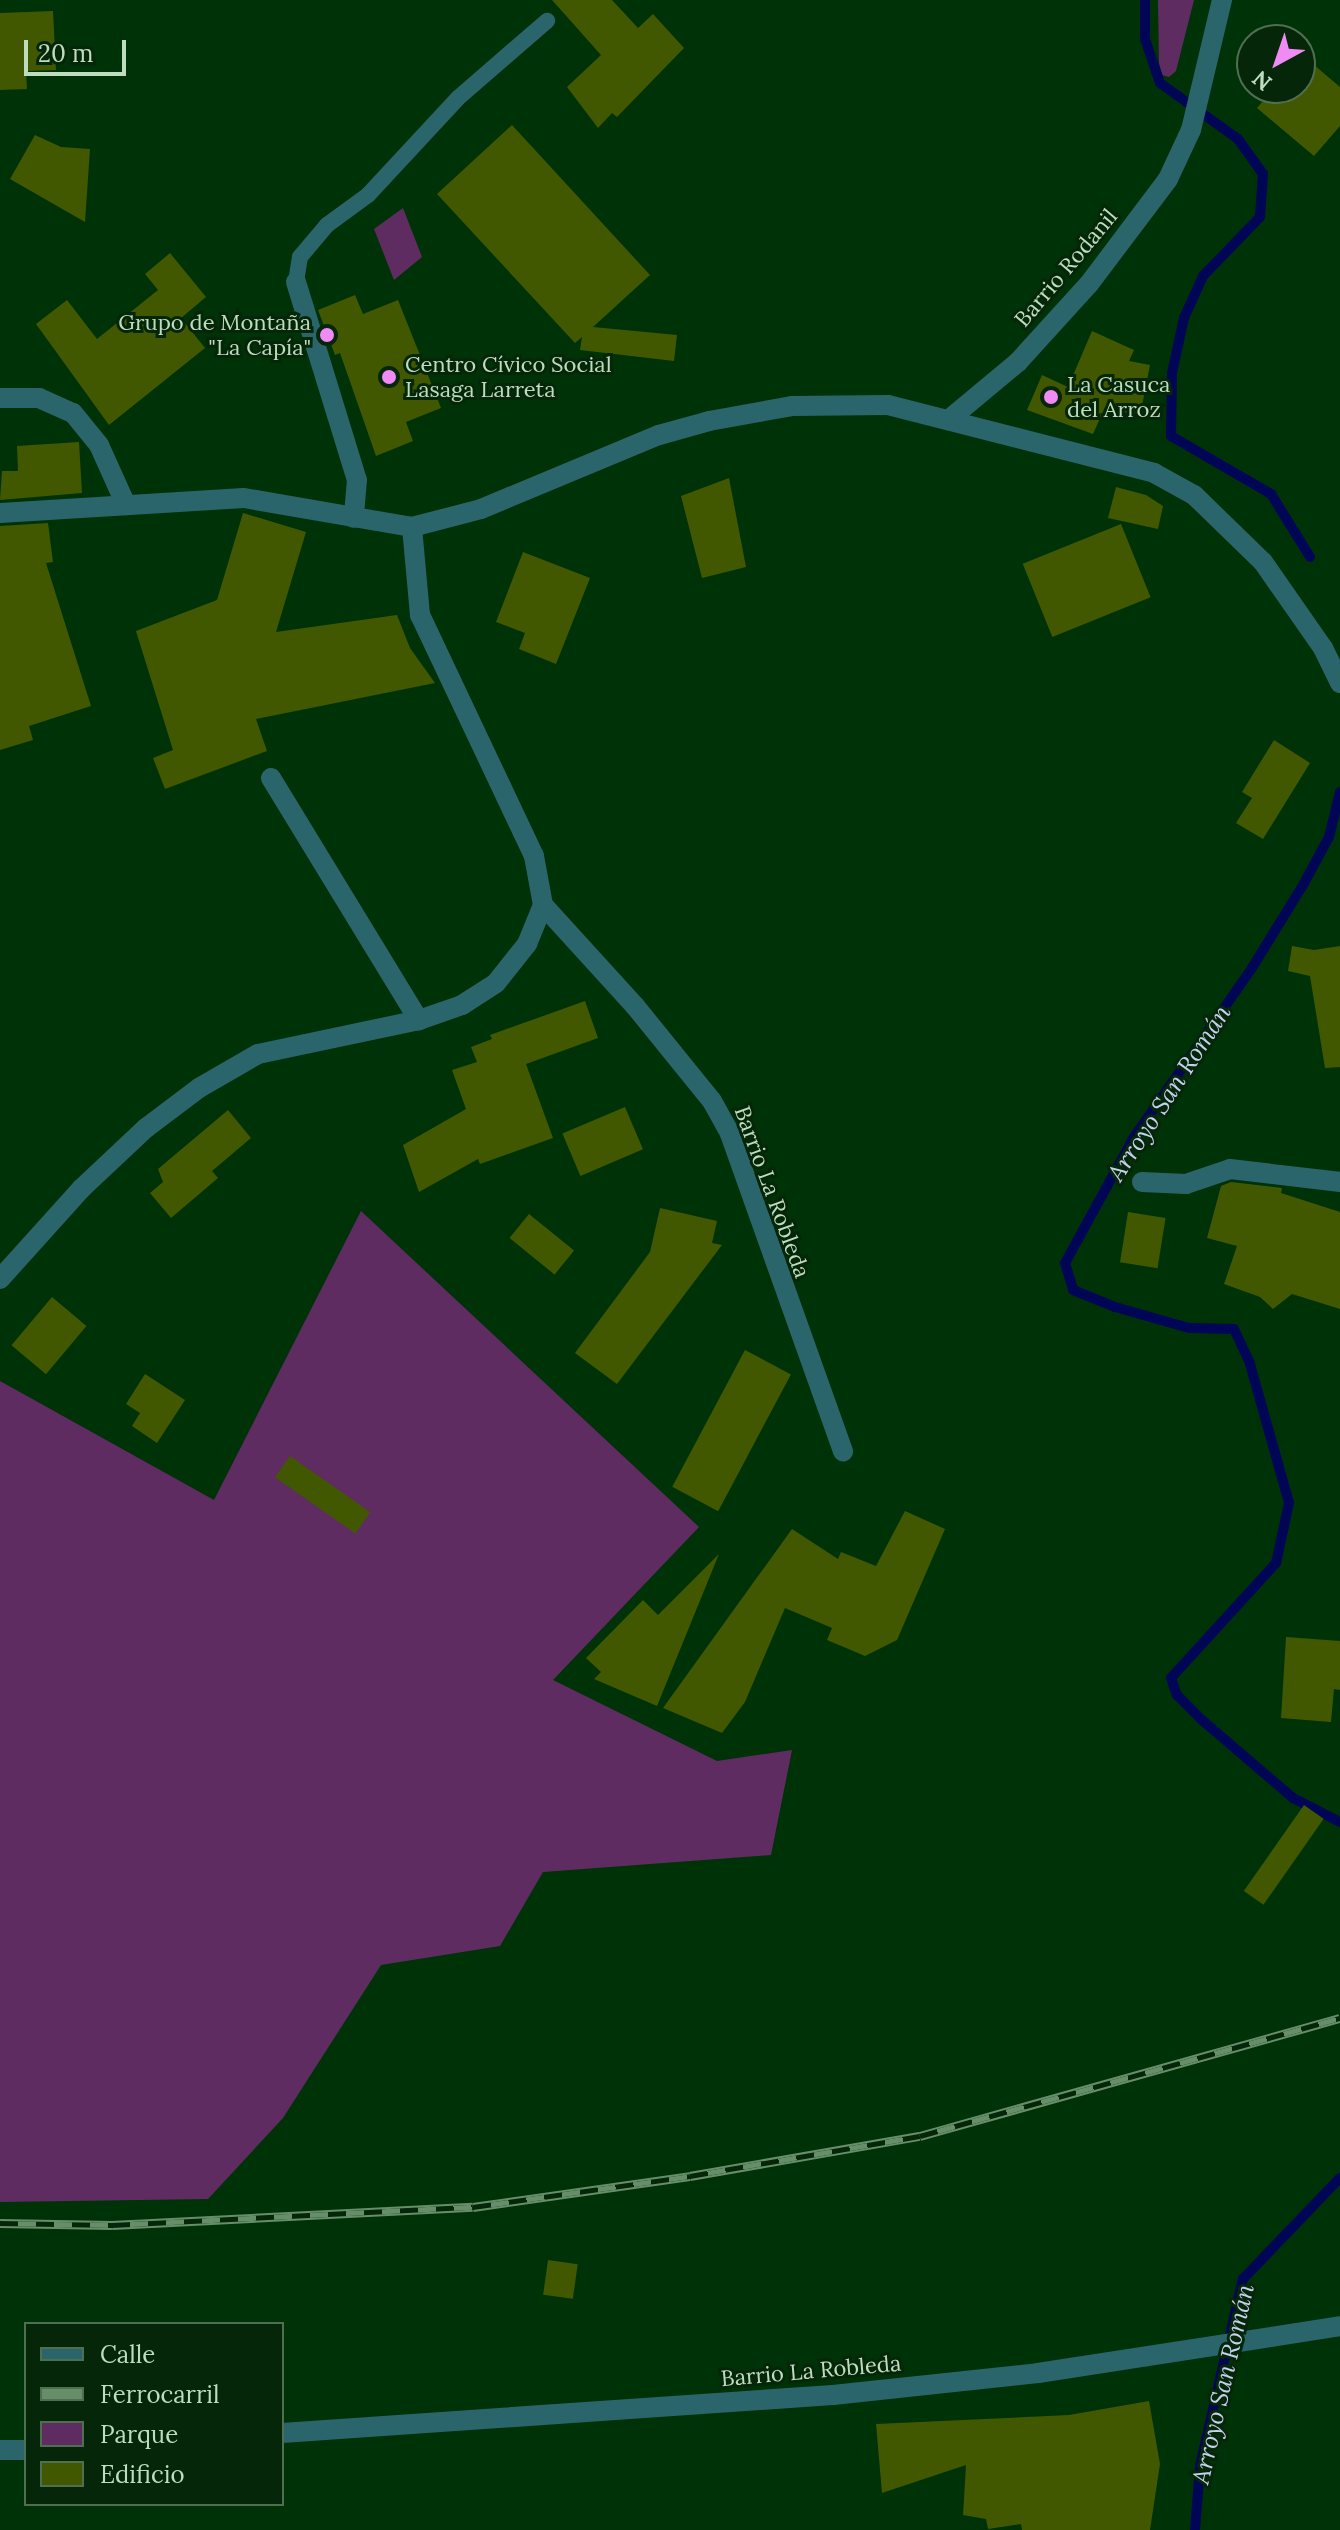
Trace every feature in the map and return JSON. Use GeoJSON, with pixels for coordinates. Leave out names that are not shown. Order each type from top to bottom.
{"type":"FeatureCollection","features":[{"type":"Feature","properties":{"kind":"street","name":"Barrio Rodanil"},"geometry":{"type":"LineString","coordinates":[[952,417],[1018,362],[1089,284],[1168,179],[1191,130],[1222,0]]}},
{"type":"Feature","properties":{"kind":"street"},"geometry":{"type":"LineString","coordinates":[[296,282],[357,480],[354,518]]}},
{"type":"Feature","properties":{"kind":"street"},"geometry":{"type":"LineString","coordinates":[[0,398],[39,398],[73,413],[99,445],[126,505]]}},
{"type":"Feature","properties":{"kind":"street"},"geometry":{"type":"LineString","coordinates":[[0,513],[244,498],[412,527],[481,509],[659,435],[709,421],[838,402],[888,405],[952,417],[1154,473],[1194,495],[1263,562],[1323,648],[1340,683]]}},
{"type":"Feature","properties":{"kind":"street"},"geometry":{"type":"LineString","coordinates":[[0,1279],[81,1189],[146,1128],[199,1088],[258,1054],[419,1020],[462,1005],[496,983],[527,944],[543,905],[534,856],[420,615],[412,527]]}},
{"type":"Feature","properties":{"kind":"street"},"geometry":{"type":"LineString","coordinates":[[271,778],[419,1020]]}},
{"type":"Feature","properties":{"kind":"street","name":"Barrio La Robleda"},"geometry":{"type":"LineString","coordinates":[[543,905],[712,1101],[730,1134],[843,1452]]}},
{"type":"Feature","properties":{"kind":"street"},"geometry":{"type":"LineString","coordinates":[[1142,1182],[1186,1184],[1230,1169],[1252,1169],[1340,1182]]}},
{"type":"Feature","properties":{"kind":"street","name":"Barrio La Robleda"},"geometry":{"type":"LineString","coordinates":[[284,2433],[833,2395],[1038,2373],[1340,2326]]}},
{"type":"Feature","properties":{"kind":"street"},"geometry":{"type":"LineString","coordinates":[[0,2450],[24,2450]]}},
{"type":"Feature","properties":{"kind":"lane"},"geometry":{"type":"LineString","coordinates":[[296,282],[300,257],[327,225],[368,195],[458,98],[547,21]]}},
{"type":"Feature","properties":{"kind":"green space"},"geometry":{"type":"Polygon","coordinates":[[[1158,0],[1194,0],[1176,71],[1169,77],[1162,75],[1159,63],[1158,0]]]}},
{"type":"Feature","properties":{"kind":"green space"},"geometry":{"type":"Polygon","coordinates":[[[403,208],[422,257],[394,280],[374,229],[403,208]]]}},
{"type":"Feature","properties":{"kind":"green space"},"geometry":{"type":"Polygon","coordinates":[[[361,1211],[699,1527],[553,1680],[717,1761],[792,1750],[771,1855],[543,1872],[500,1946],[381,1965],[283,2118],[208,2199],[0,2202],[0,1381],[214,1500],[361,1211]]]}},
{"type":"Feature","properties":{"kind":"building"},"geometry":{"type":"Polygon","coordinates":[[[552,0],[612,0],[638,28],[653,14],[684,48],[617,117],[612,113],[598,128],[567,87],[601,55],[552,0]]]}},
{"type":"Feature","properties":{"kind":"building"},"geometry":{"type":"Polygon","coordinates":[[[53,11],[56,70],[26,71],[27,89],[0,90],[0,13],[53,11]]]}},
{"type":"Feature","properties":{"kind":"building"},"geometry":{"type":"Polygon","coordinates":[[[1316,67],[1340,87],[1340,126],[1314,156],[1257,108],[1260,104],[1316,104],[1316,67]]]}},
{"type":"Feature","properties":{"kind":"building"},"geometry":{"type":"Polygon","coordinates":[[[512,125],[650,275],[593,327],[677,335],[674,361],[580,350],[582,337],[575,343],[437,194],[512,125]]]}},
{"type":"Feature","properties":{"kind":"building"},"geometry":{"type":"Polygon","coordinates":[[[35,135],[61,147],[90,149],[85,222],[10,179],[35,135]]]}},
{"type":"Feature","properties":{"kind":"building"},"geometry":{"type":"Polygon","coordinates":[[[170,253],[206,297],[181,318],[205,348],[109,425],[36,324],[67,300],[97,339],[158,290],[145,274],[170,253]]]}},
{"type":"Feature","properties":{"kind":"building","name":"Centro Cívico Social Lasaga Larreta"},"geometry":{"type":"Polygon","coordinates":[[[355,295],[363,314],[398,300],[441,408],[406,422],[413,441],[376,456],[340,353],[335,355],[318,310],[355,295]]]}},
{"type":"Feature","properties":{"kind":"building"},"geometry":{"type":"Polygon","coordinates":[[[1092,331],[1134,350],[1129,361],[1150,365],[1140,416],[1105,407],[1093,434],[1027,410],[1042,375],[1068,387],[1092,331]]]}},
{"type":"Feature","properties":{"kind":"building"},"geometry":{"type":"Polygon","coordinates":[[[79,442],[82,493],[0,500],[2,471],[18,471],[17,446],[79,442]]]}},
{"type":"Feature","properties":{"kind":"building"},"geometry":{"type":"Polygon","coordinates":[[[729,478],[746,567],[702,578],[681,496],[729,478]]]}},
{"type":"Feature","properties":{"kind":"building"},"geometry":{"type":"Polygon","coordinates":[[[1116,487],[1146,495],[1163,506],[1158,529],[1108,518],[1116,487]]]}},
{"type":"Feature","properties":{"kind":"building"},"geometry":{"type":"Polygon","coordinates":[[[243,513],[306,532],[276,632],[397,615],[410,648],[435,683],[256,719],[267,751],[165,789],[153,758],[173,750],[136,631],[217,600],[243,513]]]}},
{"type":"Feature","properties":{"kind":"building"},"geometry":{"type":"Polygon","coordinates":[[[48,523],[53,562],[46,563],[91,706],[29,726],[33,740],[0,750],[0,526],[48,523]]]}},
{"type":"Feature","properties":{"kind":"building"},"geometry":{"type":"Polygon","coordinates":[[[1121,524],[1151,597],[1052,637],[1023,564],[1121,524]]]}},
{"type":"Feature","properties":{"kind":"building"},"geometry":{"type":"Polygon","coordinates":[[[523,552],[590,578],[556,664],[519,649],[525,633],[496,622],[523,552]]]}},
{"type":"Feature","properties":{"kind":"building"},"geometry":{"type":"Polygon","coordinates":[[[1274,740],[1310,763],[1263,839],[1236,823],[1252,798],[1242,792],[1274,740]]]}},
{"type":"Feature","properties":{"kind":"building"},"geometry":{"type":"Polygon","coordinates":[[[1292,946],[1314,950],[1340,946],[1340,1067],[1325,1068],[1310,976],[1288,971],[1292,946]]]}},
{"type":"Feature","properties":{"kind":"building"},"geometry":{"type":"Polygon","coordinates":[[[585,1001],[598,1038],[526,1064],[553,1138],[480,1164],[478,1159],[419,1192],[403,1145],[466,1109],[452,1070],[477,1062],[471,1047],[492,1039],[490,1035],[585,1001]]]}},
{"type":"Feature","properties":{"kind":"building"},"geometry":{"type":"Polygon","coordinates":[[[625,1107],[643,1149],[580,1176],[562,1134],[625,1107]]]}},
{"type":"Feature","properties":{"kind":"building"},"geometry":{"type":"Polygon","coordinates":[[[228,1110],[251,1138],[212,1171],[218,1178],[171,1218],[150,1193],[163,1182],[158,1169],[228,1110]]]}},
{"type":"Feature","properties":{"kind":"building"},"geometry":{"type":"Polygon","coordinates":[[[1231,1182],[1282,1188],[1281,1193],[1340,1212],[1340,1309],[1292,1294],[1273,1309],[1260,1297],[1224,1284],[1237,1246],[1207,1238],[1221,1186],[1231,1182]]]}},
{"type":"Feature","properties":{"kind":"building"},"geometry":{"type":"Polygon","coordinates":[[[660,1208],[717,1221],[712,1243],[722,1245],[617,1384],[575,1353],[650,1252],[660,1208]]]}},
{"type":"Feature","properties":{"kind":"building"},"geometry":{"type":"Polygon","coordinates":[[[1128,1212],[1166,1218],[1158,1268],[1120,1262],[1128,1212]]]}},
{"type":"Feature","properties":{"kind":"building"},"geometry":{"type":"Polygon","coordinates":[[[529,1214],[574,1251],[555,1275],[509,1238],[529,1214]]]}},
{"type":"Feature","properties":{"kind":"building"},"geometry":{"type":"Polygon","coordinates":[[[52,1297],[86,1326],[46,1374],[12,1345],[52,1297]]]}},
{"type":"Feature","properties":{"kind":"building"},"geometry":{"type":"Polygon","coordinates":[[[745,1350],[791,1374],[718,1511],[672,1487],[745,1350]]]}},
{"type":"Feature","properties":{"kind":"building"},"geometry":{"type":"Polygon","coordinates":[[[145,1374],[185,1400],[157,1443],[132,1426],[140,1413],[126,1404],[145,1374]]]}},
{"type":"Feature","properties":{"kind":"building"},"geometry":{"type":"Polygon","coordinates":[[[290,1456],[370,1512],[355,1534],[275,1477],[290,1456]]]}},
{"type":"Feature","properties":{"kind":"building"},"geometry":{"type":"Polygon","coordinates":[[[905,1511],[945,1529],[897,1640],[865,1656],[827,1640],[832,1628],[785,1608],[745,1702],[722,1733],[663,1708],[792,1529],[838,1559],[841,1552],[876,1566],[905,1511]]]}},
{"type":"Feature","properties":{"kind":"building"},"geometry":{"type":"Polygon","coordinates":[[[719,1554],[657,1706],[594,1679],[601,1672],[586,1658],[643,1600],[658,1615],[719,1554]]]}},
{"type":"Feature","properties":{"kind":"building"},"geometry":{"type":"Polygon","coordinates":[[[1286,1637],[1340,1641],[1340,1690],[1334,1689],[1331,1722],[1281,1718],[1286,1637]]]}},
{"type":"Feature","properties":{"kind":"building"},"geometry":{"type":"Polygon","coordinates":[[[1304,1805],[1324,1819],[1263,1905],[1244,1891],[1304,1805]]]}},
{"type":"Feature","properties":{"kind":"building"},"geometry":{"type":"Polygon","coordinates":[[[548,2260],[578,2264],[573,2299],[543,2295],[548,2260]]]}},
{"type":"Feature","properties":{"kind":"building"},"geometry":{"type":"Polygon","coordinates":[[[1149,2401],[1160,2464],[1150,2530],[1022,2530],[1021,2524],[988,2529],[986,2519],[963,2515],[966,2465],[882,2493],[876,2424],[1069,2415],[1149,2401]]]}},
{"type":"Feature","properties":{"kind":"waterway","name":"Arroyo San Román"},"geometry":{"type":"LineString","coordinates":[[1145,0],[1145,39],[1160,83],[1238,139],[1263,174],[1260,217],[1203,276],[1184,318],[1172,373],[1171,436],[1271,494],[1310,557]]}},
{"type":"Feature","properties":{"kind":"waterway","name":"Arroyo San Román"},"geometry":{"type":"LineString","coordinates":[[1340,792],[1329,837],[1303,885],[1252,968],[1134,1137],[1065,1263],[1073,1290],[1115,1307],[1189,1328],[1234,1329],[1250,1364],[1289,1503],[1276,1563],[1171,1678],[1177,1695],[1202,1720],[1293,1798],[1340,1822]]}},
{"type":"Feature","properties":{"kind":"waterway","name":"Arroyo San Román"},"geometry":{"type":"LineString","coordinates":[[1195,2530],[1200,2466],[1243,2279],[1340,2178]]}},
{"type":"Feature","properties":{"kind":"railway"},"geometry":{"type":"LineString","coordinates":[[0,2223],[112,2225],[473,2207],[690,2176],[920,2136],[1340,2018]]}},
{"type":"Feature","properties":{"kind":"place","name":"Grupo de Montaña \"La Capía\""},"geometry":{"type":"Point","coordinates":[327,335]}},
{"type":"Feature","properties":{"kind":"place","name":"Centro Cívico Social Lasaga Larreta"},"geometry":{"type":"Point","coordinates":[389,377]}},
{"type":"Feature","properties":{"kind":"place","name":"La Casuca del Arroz"},"geometry":{"type":"Point","coordinates":[1051,397]}}]}
